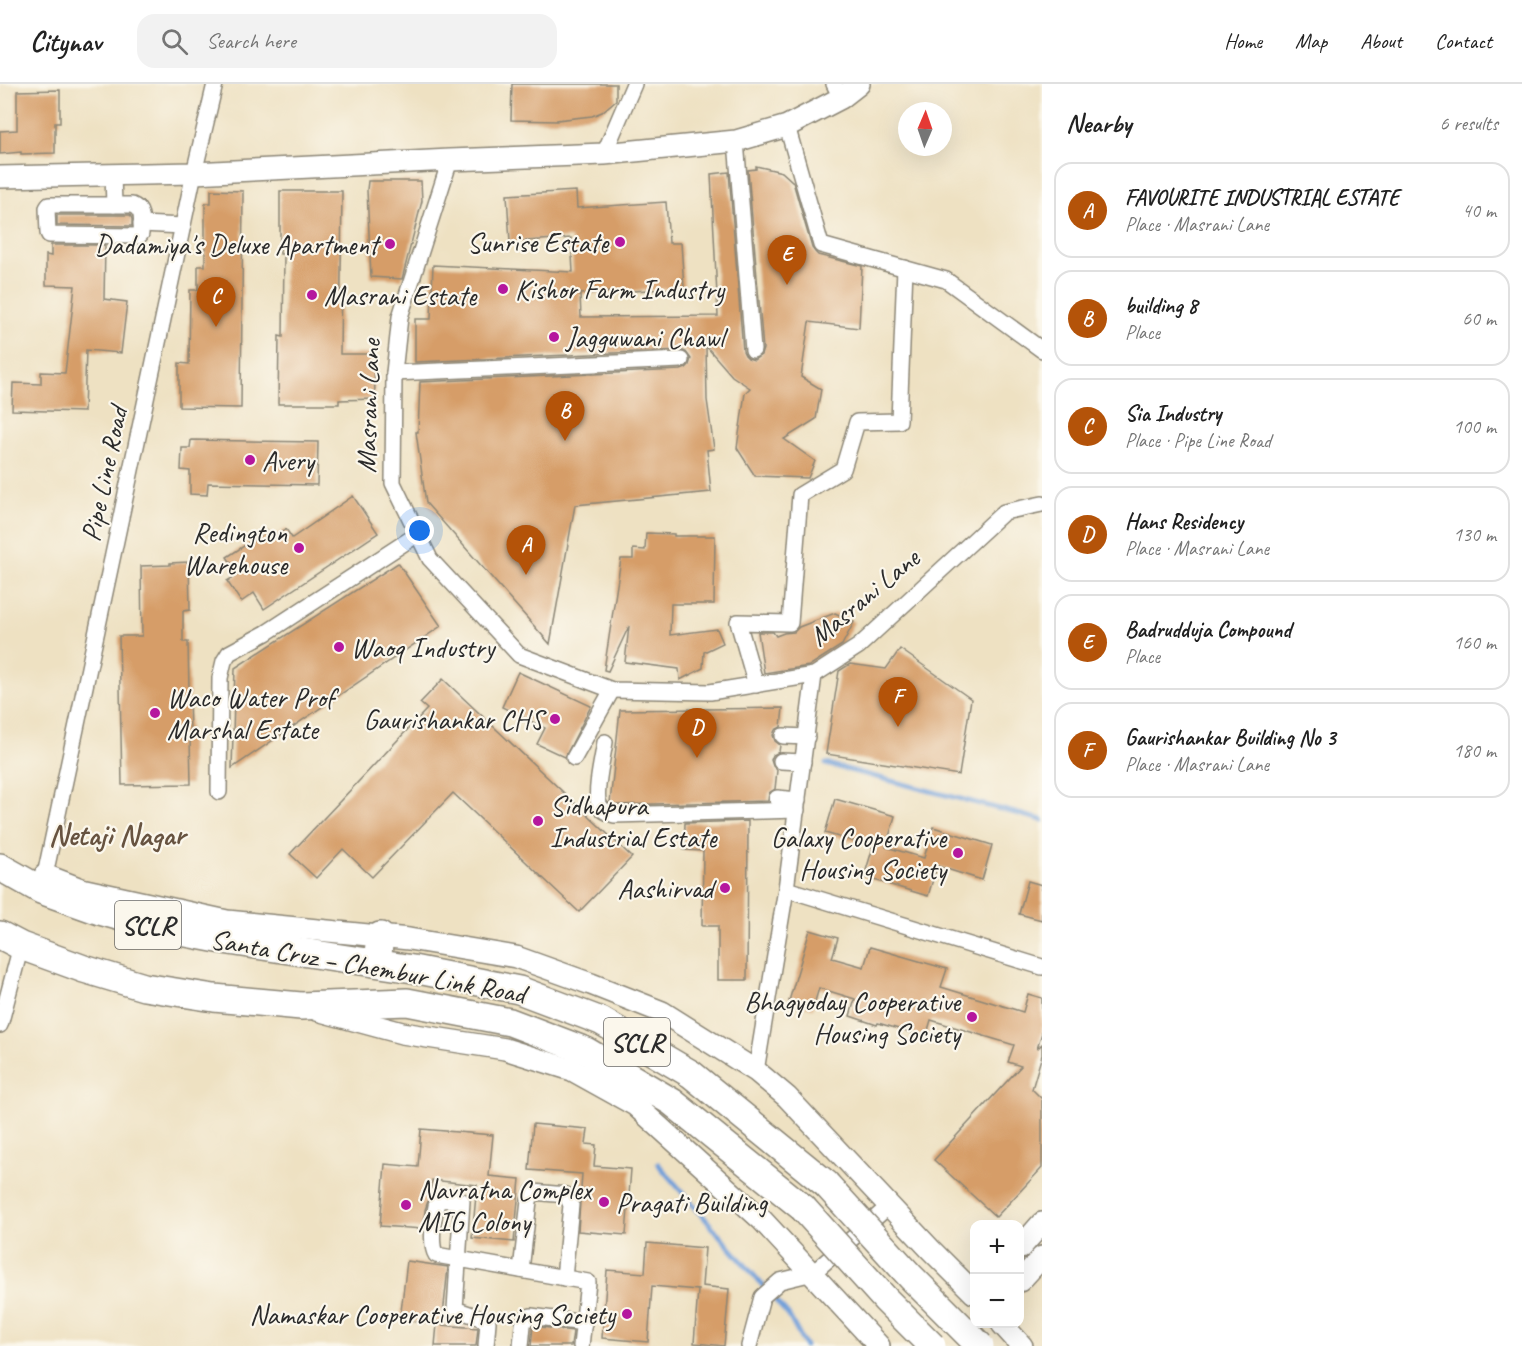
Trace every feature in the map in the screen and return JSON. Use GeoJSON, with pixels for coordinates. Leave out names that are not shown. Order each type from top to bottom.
{"type":"FeatureCollection","features":[{"type":"Feature","properties":{"kind":"highway","name":"Santa Cruz – Chembur Link Road"},"geometry":{"type":"LineString","coordinates":[[0,867],[43,883],[100,911],[160,928],[223,940],[377,963],[519,990],[601,1021],[691,1074],[826,1184],[911,1277],[980,1346]]}},
{"type":"Feature","properties":{"kind":"highway"},"geometry":{"type":"LineString","coordinates":[[377,963],[380,936]]}},
{"type":"Feature","properties":{"kind":"highway","name":"Santa Cruz – Chembur Link Road"},"geometry":{"type":"LineString","coordinates":[[11,940],[84,969],[144,987],[214,998],[300,1006],[407,1002],[510,1022],[586,1051],[672,1102],[803,1208],[886,1300],[932,1346]]}},
{"type":"Feature","properties":{"kind":"street","name":"Pipe Line Road"},"geometry":{"type":"LineString","coordinates":[[43,883],[215,84]]}},
{"type":"Feature","properties":{"kind":"street"},"geometry":{"type":"LineString","coordinates":[[604,154],[633,84]]}},
{"type":"Feature","properties":{"kind":"street"},"geometry":{"type":"LineString","coordinates":[[0,177],[194,173],[604,154],[736,141],[787,126],[837,91],[859,84]]}},
{"type":"Feature","properties":{"kind":"street"},"geometry":{"type":"LineString","coordinates":[[787,126],[821,245],[946,280],[1042,350]]}},
{"type":"Feature","properties":{"kind":"street"},"geometry":{"type":"LineString","coordinates":[[736,141],[753,351]]}},
{"type":"Feature","properties":{"kind":"street","name":"Masrani Lane"},"geometry":{"type":"LineString","coordinates":[[450,160],[400,317],[394,373],[393,483],[430,559],[519,655],[612,690],[710,692],[814,675],[859,646],[1004,512],[1042,504]]}},
{"type":"Feature","properties":{"kind":"street"},"geometry":{"type":"LineString","coordinates":[[113,175],[114,205]]}},
{"type":"Feature","properties":{"kind":"street"},"geometry":{"type":"LineString","coordinates":[[49,205],[114,205],[137,207],[141,215],[141,234],[139,236],[48,234],[47,207],[49,205]]}},
{"type":"Feature","properties":{"kind":"street"},"geometry":{"type":"LineString","coordinates":[[141,224],[183,226]]}},
{"type":"Feature","properties":{"kind":"street"},"geometry":{"type":"LineString","coordinates":[[756,685],[738,622],[790,623],[800,495],[843,469],[857,422],[899,421],[905,268]]}},
{"type":"Feature","properties":{"kind":"street"},"geometry":{"type":"LineString","coordinates":[[394,373],[681,360]]}},
{"type":"Feature","properties":{"kind":"street"},"geometry":{"type":"LineString","coordinates":[[219,792],[220,678],[224,660],[230,653],[266,633],[418,534]]}},
{"type":"Feature","properties":{"kind":"street"},"geometry":{"type":"LineString","coordinates":[[756,1071],[786,889],[814,675]]}},
{"type":"Feature","properties":{"kind":"street"},"geometry":{"type":"LineString","coordinates":[[612,690],[578,751],[604,749],[597,795],[600,806],[605,812],[615,815],[797,805]]}},
{"type":"Feature","properties":{"kind":"street"},"geometry":{"type":"LineString","coordinates":[[783,736],[807,737]]}},
{"type":"Feature","properties":{"kind":"street"},"geometry":{"type":"LineString","coordinates":[[781,760],[803,762]]}},
{"type":"Feature","properties":{"kind":"street"},"geometry":{"type":"LineString","coordinates":[[777,798],[797,805]]}},
{"type":"Feature","properties":{"kind":"street"},"geometry":{"type":"LineString","coordinates":[[43,883],[81,889],[227,921],[409,939],[516,957],[662,1012],[756,1071],[787,1097],[970,1287]]}},
{"type":"Feature","properties":{"kind":"street"},"geometry":{"type":"LineString","coordinates":[[786,889],[1042,967]]}},
{"type":"Feature","properties":{"kind":"street"},"geometry":{"type":"LineString","coordinates":[[0,1025],[11,940]]}},
{"type":"Feature","properties":{"kind":"street"},"geometry":{"type":"LineString","coordinates":[[300,1006],[402,1033],[506,1049],[572,1070],[635,1105],[762,1220],[879,1346]]}},
{"type":"Feature","properties":{"kind":"street"},"geometry":{"type":"LineString","coordinates":[[521,1270],[529,1201],[533,1192],[566,1195],[571,1205],[564,1278]]}},
{"type":"Feature","properties":{"kind":"street"},"geometry":{"type":"LineString","coordinates":[[749,1346],[762,1297],[780,1281],[813,1273],[890,1205]]}},
{"type":"Feature","properties":{"kind":"street"},"geometry":{"type":"LineString","coordinates":[[1024,1243],[1042,1223]]}},
{"type":"Feature","properties":{"kind":"street"},"geometry":{"type":"LineString","coordinates":[[1024,1277],[1042,1257]]}},
{"type":"Feature","properties":{"kind":"street"},"geometry":{"type":"LineString","coordinates":[[486,1346],[488,1322],[455,1309],[459,1258],[588,1282],[581,1346]]}},
{"type":"Feature","properties":{"kind":"street"},"geometry":{"type":"LineString","coordinates":[[521,1346],[525,1319],[531,1316],[584,1323]]}},
{"type":"Feature","properties":{"kind":"street"},"geometry":{"type":"LineString","coordinates":[[1006,1328],[1022,1346]]}},
{"type":"Feature","properties":{"kind":"building"},"geometry":{"type":"Polygon","coordinates":[[[512,84],[616,84],[616,100],[602,112],[592,116],[557,121],[511,120],[512,84]]]}},
{"type":"Feature","properties":{"kind":"building"},"geometry":{"type":"Polygon","coordinates":[[[60,90],[60,123],[55,123],[55,153],[0,154],[0,131],[17,130],[17,91],[60,90]]]}},
{"type":"Feature","properties":{"kind":"building"},"geometry":{"type":"Polygon","coordinates":[[[756,166],[782,172],[793,182],[812,248],[818,255],[862,266],[859,328],[809,322],[801,377],[821,389],[816,419],[784,439],[815,461],[808,478],[755,476],[737,448],[745,393],[750,388],[732,376],[706,346],[707,400],[714,449],[707,450],[711,492],[575,505],[550,644],[426,503],[416,432],[418,432],[420,382],[681,370],[689,365],[691,359],[686,352],[681,350],[415,362],[415,319],[431,319],[433,265],[573,272],[571,238],[510,242],[507,195],[576,191],[577,208],[666,202],[669,243],[681,243],[684,288],[580,294],[581,317],[718,316],[711,174],[729,172],[743,351],[748,358],[754,360],[761,355],[763,349],[748,170],[756,169],[756,166]]]}},
{"type":"Feature","properties":{"kind":"building","name":"Dadamiya's Deluxe Apartment"},"geometry":{"type":"Polygon","coordinates":[[[368,181],[421,181],[422,201],[402,279],[371,277],[368,181]]]}},
{"type":"Feature","properties":{"kind":"building"},"geometry":{"type":"Polygon","coordinates":[[[211,190],[243,191],[241,408],[179,407],[179,363],[189,364],[190,290],[198,290],[198,266],[205,266],[205,203],[211,203],[211,190]]]}},
{"type":"Feature","properties":{"kind":"building","name":"Masrani Estate"},"geometry":{"type":"Polygon","coordinates":[[[280,191],[342,191],[340,354],[374,354],[375,399],[339,400],[339,404],[278,404],[279,336],[283,337],[284,254],[280,254],[280,191]]]}},
{"type":"Feature","properties":{"kind":"building"},"geometry":{"type":"Polygon","coordinates":[[[57,215],[130,215],[132,226],[57,225],[57,215]]]}},
{"type":"Feature","properties":{"kind":"building"},"geometry":{"type":"Polygon","coordinates":[[[51,245],[105,245],[104,299],[127,302],[121,353],[86,350],[84,412],[12,410],[13,383],[41,384],[41,372],[65,373],[75,286],[46,285],[46,255],[51,256],[51,245]]]}},
{"type":"Feature","properties":{"kind":"building","name":"Avery"},"geometry":{"type":"Polygon","coordinates":[[[191,440],[318,442],[317,485],[208,483],[207,495],[190,494],[190,471],[181,470],[182,448],[190,448],[191,440]]]}},
{"type":"Feature","properties":{"kind":"building","name":"Redington Warehouse"},"geometry":{"type":"Polygon","coordinates":[[[353,496],[378,533],[264,609],[254,593],[241,602],[227,581],[239,574],[227,557],[267,531],[272,538],[286,529],[292,538],[353,496]]]}},
{"type":"Feature","properties":{"kind":"building"},"geometry":{"type":"Polygon","coordinates":[[[646,533],[715,536],[714,604],[671,604],[670,635],[717,629],[723,643],[704,652],[703,668],[680,680],[679,669],[625,662],[629,626],[608,671],[604,670],[621,559],[633,559],[633,549],[645,550],[646,533]]]}},
{"type":"Feature","properties":{"kind":"building","name":"Waco Water Prof Marshal Estate"},"geometry":{"type":"Polygon","coordinates":[[[189,562],[190,610],[183,611],[183,642],[188,642],[191,784],[122,785],[119,636],[142,636],[141,566],[189,562]]]}},
{"type":"Feature","properties":{"kind":"building","name":"Waoq Industry"},"geometry":{"type":"Polygon","coordinates":[[[398,563],[441,626],[232,768],[235,668],[398,563]]]}},
{"type":"Feature","properties":{"kind":"building"},"geometry":{"type":"Polygon","coordinates":[[[835,613],[854,622],[842,645],[809,666],[764,673],[758,632],[773,632],[776,636],[794,632],[799,627],[835,613]]]}},
{"type":"Feature","properties":{"kind":"building"},"geometry":{"type":"Polygon","coordinates":[[[900,649],[971,699],[959,775],[826,754],[839,671],[850,664],[886,669],[900,649]]]}},
{"type":"Feature","properties":{"kind":"building","name":"Gaurishankar CHS"},"geometry":{"type":"Polygon","coordinates":[[[518,672],[591,706],[565,757],[537,744],[545,728],[502,707],[518,672]]]}},
{"type":"Feature","properties":{"kind":"building","name":"Sidhapura Industrial Estate"},"geometry":{"type":"Polygon","coordinates":[[[443,679],[632,857],[579,912],[453,793],[372,877],[343,849],[316,878],[290,854],[427,709],[420,703],[443,679]]]}},
{"type":"Feature","properties":{"kind":"building"},"geometry":{"type":"Polygon","coordinates":[[[783,708],[781,727],[775,730],[773,735],[775,741],[780,745],[779,752],[773,755],[771,760],[777,770],[775,789],[769,793],[768,801],[615,805],[610,803],[620,710],[783,708]]]}},
{"type":"Feature","properties":{"kind":"building","name":"Galaxy Cooperative Housing Society"},"geometry":{"type":"Polygon","coordinates":[[[835,799],[895,816],[886,847],[924,858],[933,827],[992,845],[982,880],[937,866],[928,896],[864,877],[873,847],[825,833],[835,799]]]}},
{"type":"Feature","properties":{"kind":"building","name":"Aashirvad"},"geometry":{"type":"Polygon","coordinates":[[[748,821],[747,980],[718,980],[718,926],[702,926],[703,851],[684,850],[685,823],[748,821]]]}},
{"type":"Feature","properties":{"kind":"building"},"geometry":{"type":"Polygon","coordinates":[[[1028,881],[1042,885],[1042,920],[1019,914],[1028,881]]]}},
{"type":"Feature","properties":{"kind":"building"},"geometry":{"type":"Polygon","coordinates":[[[810,930],[838,938],[832,958],[864,967],[870,947],[947,969],[941,987],[1023,1012],[1028,994],[1042,998],[1042,1033],[1037,1049],[1042,1044],[1042,1055],[1032,1089],[1042,1099],[1042,1168],[996,1217],[934,1160],[1021,1066],[1008,1062],[1014,1045],[931,1020],[926,1037],[878,1023],[877,1025],[850,1016],[855,999],[819,988],[813,1008],[789,1001],[810,930]]]}},
{"type":"Feature","properties":{"kind":"building","name":"Pragati Building"},"geometry":{"type":"Polygon","coordinates":[[[533,1124],[588,1129],[586,1144],[596,1145],[594,1166],[631,1169],[626,1235],[578,1231],[582,1174],[529,1170],[533,1124]]]}},
{"type":"Feature","properties":{"kind":"building","name":"Navratna Complex MIG Colony"},"geometry":{"type":"Polygon","coordinates":[[[421,1129],[493,1135],[489,1176],[520,1179],[514,1242],[472,1238],[477,1185],[432,1180],[423,1229],[380,1226],[385,1164],[418,1167],[421,1129]]]}},
{"type":"Feature","properties":{"kind":"building","name":"Namaskar Cooperative Housing Society"},"geometry":{"type":"Polygon","coordinates":[[[647,1243],[705,1248],[702,1286],[729,1289],[724,1346],[694,1343],[698,1290],[652,1286],[648,1342],[602,1338],[607,1270],[645,1273],[647,1243]]]}},
{"type":"Feature","properties":{"kind":"building"},"geometry":{"type":"Polygon","coordinates":[[[407,1261],[448,1267],[442,1325],[478,1328],[476,1346],[435,1346],[437,1324],[400,1320],[407,1261]]]}},
{"type":"Feature","properties":{"kind":"building"},"geometry":{"type":"Polygon","coordinates":[[[533,1326],[573,1331],[571,1346],[531,1346],[533,1326]]]}},
{"type":"Feature","properties":{"kind":"waterway"},"geometry":{"type":"LineString","coordinates":[[826,764],[1042,820]]}},
{"type":"Feature","properties":{"kind":"waterway"},"geometry":{"type":"LineString","coordinates":[[658,1164],[789,1316],[805,1346]]}},
{"type":"Feature","properties":{"kind":"place","name":"Sunrise Estate"},"geometry":{"type":"Point","coordinates":[620,242]}},
{"type":"Feature","properties":{"kind":"place","name":"Dadamiya's Deluxe Apartment"},"geometry":{"type":"Point","coordinates":[390,244]}},
{"type":"Feature","properties":{"kind":"place","name":"Badrudduja Compound"},"geometry":{"type":"Point","coordinates":[787,285]}},
{"type":"Feature","properties":{"kind":"place","name":"Kishor Farm Industry"},"geometry":{"type":"Point","coordinates":[503,289]}},
{"type":"Feature","properties":{"kind":"place","name":"Masrani Estate"},"geometry":{"type":"Point","coordinates":[312,295]}},
{"type":"Feature","properties":{"kind":"place","name":"Sia Industry"},"geometry":{"type":"Point","coordinates":[216,327]}},
{"type":"Feature","properties":{"kind":"place","name":"Jagguwani Chawl"},"geometry":{"type":"Point","coordinates":[554,337]}},
{"type":"Feature","properties":{"kind":"place","name":"building 8"},"geometry":{"type":"Point","coordinates":[565,441]}},
{"type":"Feature","properties":{"kind":"place","name":"Avery"},"geometry":{"type":"Point","coordinates":[250,460]}},
{"type":"Feature","properties":{"kind":"place","name":"Redington Warehouse"},"geometry":{"type":"Point","coordinates":[299,548]}},
{"type":"Feature","properties":{"kind":"place","name":"FAVOURITE INDUSTRIAL ESTATE"},"geometry":{"type":"Point","coordinates":[526,575]}},
{"type":"Feature","properties":{"kind":"place","name":"Waoq Industry"},"geometry":{"type":"Point","coordinates":[339,647]}},
{"type":"Feature","properties":{"kind":"place","name":"Waco Water Prof Marshal Estate"},"geometry":{"type":"Point","coordinates":[155,713]}},
{"type":"Feature","properties":{"kind":"place","name":"Gaurishankar CHS"},"geometry":{"type":"Point","coordinates":[555,719]}},
{"type":"Feature","properties":{"kind":"place","name":"Gaurishankar Building No 3"},"geometry":{"type":"Point","coordinates":[898,727]}},
{"type":"Feature","properties":{"kind":"place","name":"Hans Residency"},"geometry":{"type":"Point","coordinates":[697,758]}},
{"type":"Feature","properties":{"kind":"place","name":"Sidhapura Industrial Estate"},"geometry":{"type":"Point","coordinates":[538,821]}},
{"type":"Feature","properties":{"kind":"place","name":"Galaxy Cooperative Housing Society"},"geometry":{"type":"Point","coordinates":[958,853]}},
{"type":"Feature","properties":{"kind":"place","name":"Aashirvad"},"geometry":{"type":"Point","coordinates":[725,888]}},
{"type":"Feature","properties":{"kind":"place","name":"Bhagyoday Cooperative Housing Society"},"geometry":{"type":"Point","coordinates":[972,1017]}},
{"type":"Feature","properties":{"kind":"place","name":"Pragati Building"},"geometry":{"type":"Point","coordinates":[604,1202]}},
{"type":"Feature","properties":{"kind":"place","name":"Navratna Complex MIG Colony"},"geometry":{"type":"Point","coordinates":[406,1205]}},
{"type":"Feature","properties":{"kind":"place","name":"Namaskar Cooperative Housing Society"},"geometry":{"type":"Point","coordinates":[627,1314]}},
{"type":"Feature","properties":{"kind":"district","name":"Netaji Nagar"},"geometry":{"type":"Point","coordinates":[117,835]}}]}
